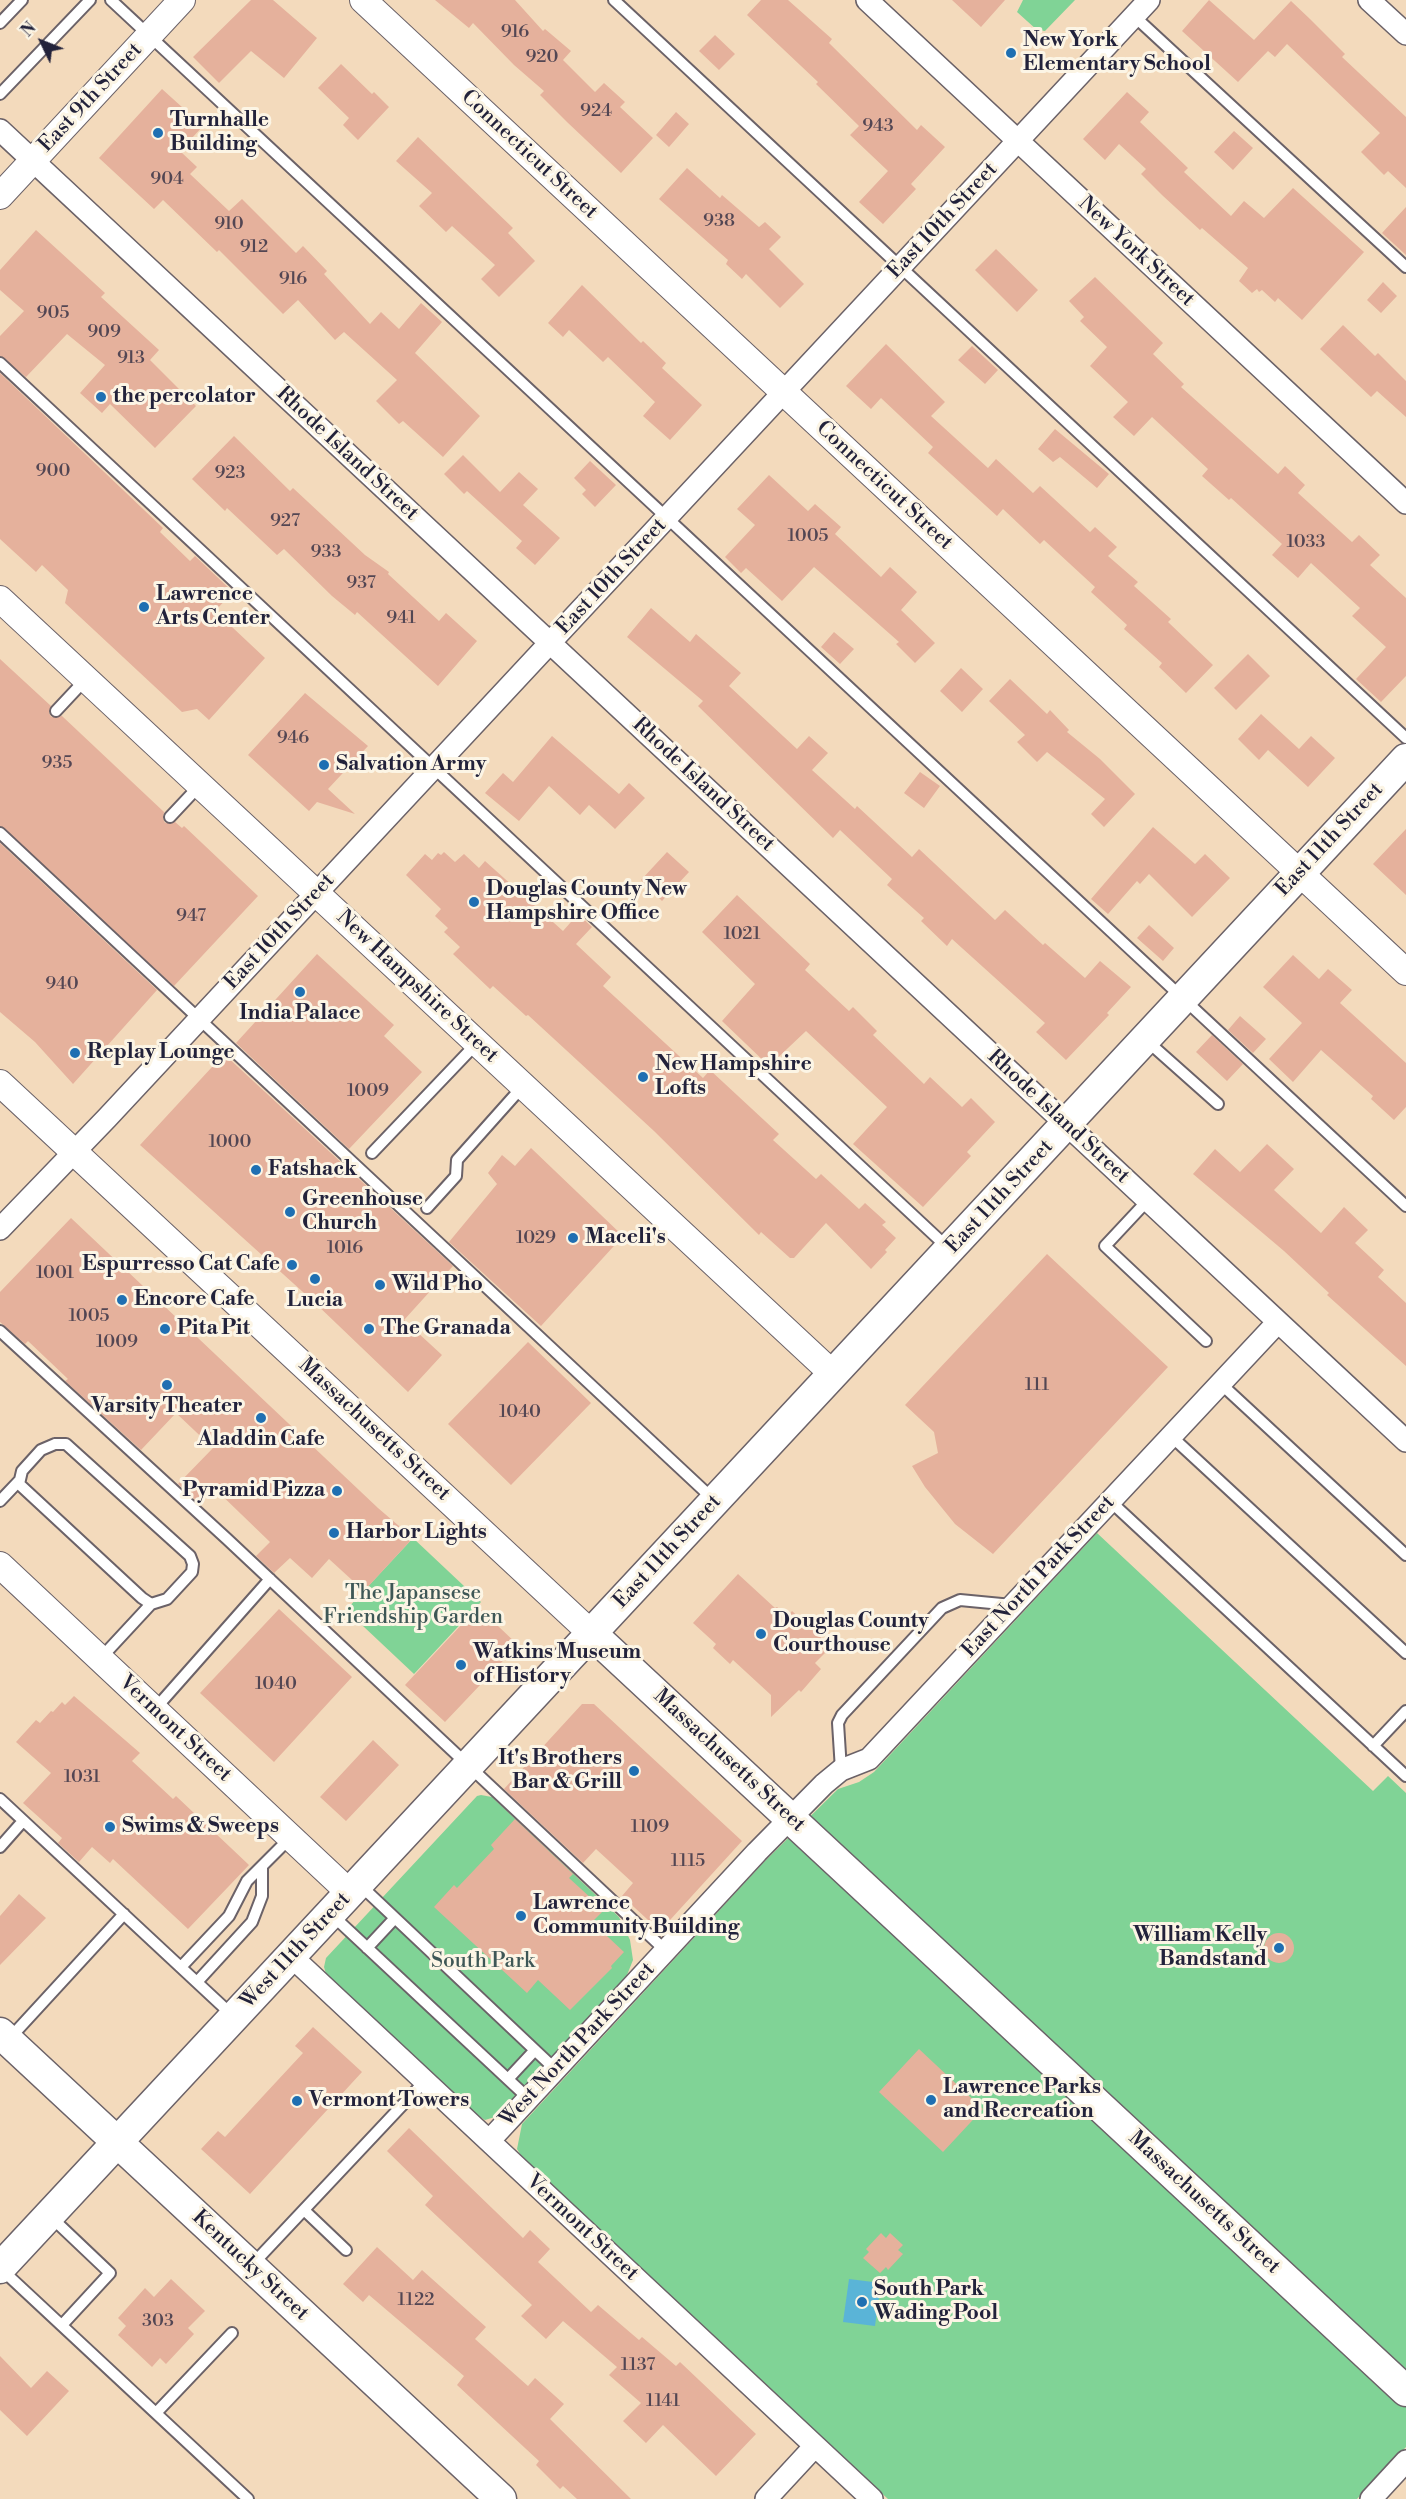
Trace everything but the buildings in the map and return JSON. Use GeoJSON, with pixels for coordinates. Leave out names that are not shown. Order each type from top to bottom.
{"type":"FeatureCollection","features":[{"type":"Feature","properties":{"kind":"main road","name":"East 11th Street"},"geometry":{"type":"LineString","coordinates":[[592,1634],[1406,759]]}},
{"type":"Feature","properties":{"kind":"main road","name":"West 11th Street"},"geometry":{"type":"LineString","coordinates":[[0,2268],[592,1634]]}},
{"type":"Feature","properties":{"kind":"main road","name":"Massachusetts Street"},"geometry":{"type":"LineString","coordinates":[[592,1634],[1406,2391]]}},
{"type":"Feature","properties":{"kind":"main road","name":"Kentucky Street"},"geometry":{"type":"LineString","coordinates":[[4,2037],[501,2499]]}},
{"type":"Feature","properties":{"kind":"street","name":"East 9th Street"},"geometry":{"type":"LineString","coordinates":[[0,196],[182,0]]}},
{"type":"Feature","properties":{"kind":"street","name":"Connecticut Street"},"geometry":{"type":"LineString","coordinates":[[363,0],[1406,972]]}},
{"type":"Feature","properties":{"kind":"street","name":"New York Street"},"geometry":{"type":"LineString","coordinates":[[867,0],[1406,503]]}},
{"type":"Feature","properties":{"kind":"street","name":"East 10th Street"},"geometry":{"type":"LineString","coordinates":[[0,1229],[550,644],[1149,0]]}},
{"type":"Feature","properties":{"kind":"street"},"geometry":{"type":"LineString","coordinates":[[1370,0],[1406,34]]}},
{"type":"Feature","properties":{"kind":"street","name":"Rhode Island Street"},"geometry":{"type":"LineString","coordinates":[[0,130],[1406,1441]]}},
{"type":"Feature","properties":{"kind":"street","name":"New Hampshire Street"},"geometry":{"type":"LineString","coordinates":[[0,599],[834,1375]]}},
{"type":"Feature","properties":{"kind":"street","name":"Massachusetts Street"},"geometry":{"type":"LineString","coordinates":[[0,1083],[592,1634]]}},
{"type":"Feature","properties":{"kind":"street","name":"East North Park Street"},"geometry":{"type":"LineString","coordinates":[[791,1818],[841,1770],[869,1759],[1278,1322]]}},
{"type":"Feature","properties":{"kind":"street","name":"Vermont Street"},"geometry":{"type":"LineString","coordinates":[[0,1565],[291,1837],[347,1897]]}},
{"type":"Feature","properties":{"kind":"street","name":"West North Park Street"},"geometry":{"type":"LineString","coordinates":[[489,2141],[791,1818]]}},
{"type":"Feature","properties":{"kind":"street","name":"Vermont Street"},"geometry":{"type":"LineString","coordinates":[[291,1956],[872,2499]]}},
{"type":"Feature","properties":{"kind":"street"},"geometry":{"type":"LineString","coordinates":[[766,2499],[815,2446]]}},
{"type":"Feature","properties":{"kind":"street"},"geometry":{"type":"LineString","coordinates":[[1371,2499],[1406,2461]]}},
{"type":"Feature","properties":{"kind":"lane"},"geometry":{"type":"LineString","coordinates":[[0,23],[22,0]]}},
{"type":"Feature","properties":{"kind":"lane"},"geometry":{"type":"LineString","coordinates":[[0,94],[90,0]]}},
{"type":"Feature","properties":{"kind":"lane"},"geometry":{"type":"LineString","coordinates":[[111,0],[1406,1206]]}},
{"type":"Feature","properties":{"kind":"lane"},"geometry":{"type":"LineString","coordinates":[[614,0],[1406,738]]}},
{"type":"Feature","properties":{"kind":"lane"},"geometry":{"type":"LineString","coordinates":[[1134,16],[1406,267]]}},
{"type":"Feature","properties":{"kind":"lane"},"geometry":{"type":"LineString","coordinates":[[0,363],[950,1250]]}},
{"type":"Feature","properties":{"kind":"lane"},"geometry":{"type":"LineString","coordinates":[[56,711],[86,679]]}},
{"type":"Feature","properties":{"kind":"lane"},"geometry":{"type":"LineString","coordinates":[[170,817],[200,785]]}},
{"type":"Feature","properties":{"kind":"lane"},"geometry":{"type":"LineString","coordinates":[[0,833],[715,1501]]}},
{"type":"Feature","properties":{"kind":"lane"},"geometry":{"type":"LineString","coordinates":[[1146,1040],[1218,1104]]}},
{"type":"Feature","properties":{"kind":"lane"},"geometry":{"type":"LineString","coordinates":[[372,1153],[477,1043]]}},
{"type":"Feature","properties":{"kind":"lane"},"geometry":{"type":"LineString","coordinates":[[427,1208],[456,1176],[457,1160],[523,1086]]}},
{"type":"Feature","properties":{"kind":"lane"},"geometry":{"type":"LineString","coordinates":[[1148,1200],[1105,1246],[1206,1341]]}},
{"type":"Feature","properties":{"kind":"lane"},"geometry":{"type":"LineString","coordinates":[[0,1331],[270,1579],[666,1950]]}},
{"type":"Feature","properties":{"kind":"lane"},"geometry":{"type":"LineString","coordinates":[[1220,1383],[1406,1555]]}},
{"type":"Feature","properties":{"kind":"lane"},"geometry":{"type":"LineString","coordinates":[[1171,1436],[1406,1653]]}},
{"type":"Feature","properties":{"kind":"lane"},"geometry":{"type":"LineString","coordinates":[[0,1501],[19,1481],[22,1471],[41,1450],[56,1444],[66,1444],[189,1556],[193,1564],[192,1572],[167,1599],[151,1604],[100,1659]]}},
{"type":"Feature","properties":{"kind":"lane"},"geometry":{"type":"LineString","coordinates":[[19,1481],[24,1490],[141,1598],[151,1604]]}},
{"type":"Feature","properties":{"kind":"lane"},"geometry":{"type":"LineString","coordinates":[[1110,1501],[1406,1776]]}},
{"type":"Feature","properties":{"kind":"lane"},"geometry":{"type":"LineString","coordinates":[[155,1709],[270,1579]]}},
{"type":"Feature","properties":{"kind":"lane"},"geometry":{"type":"LineString","coordinates":[[841,1770],[838,1723],[842,1715],[942,1608],[960,1600],[1012,1605]]}},
{"type":"Feature","properties":{"kind":"lane"},"geometry":{"type":"LineString","coordinates":[[1373,1746],[1406,1711]]}},
{"type":"Feature","properties":{"kind":"lane"},"geometry":{"type":"LineString","coordinates":[[0,1799],[234,2018]]}},
{"type":"Feature","properties":{"kind":"lane"},"geometry":{"type":"LineString","coordinates":[[0,1847],[24,1821]]}},
{"type":"Feature","properties":{"kind":"lane"},"geometry":{"type":"LineString","coordinates":[[181,1967],[229,1916],[242,1887],[291,1837]]}},
{"type":"Feature","properties":{"kind":"lane"},"geometry":{"type":"LineString","coordinates":[[197,1982],[252,1922],[262,1896],[262,1868]]}},
{"type":"Feature","properties":{"kind":"lane"},"geometry":{"type":"LineString","coordinates":[[347,1897],[395,1918],[555,2069]]}},
{"type":"Feature","properties":{"kind":"lane"},"geometry":{"type":"LineString","coordinates":[[347,1897],[367,1948],[528,2098]]}},
{"type":"Feature","properties":{"kind":"lane"},"geometry":{"type":"LineString","coordinates":[[4,2037],[124,1914]]}},
{"type":"Feature","properties":{"kind":"lane"},"geometry":{"type":"LineString","coordinates":[[367,1948],[395,1918]]}},
{"type":"Feature","properties":{"kind":"lane"},"geometry":{"type":"LineString","coordinates":[[508,2079],[535,2050]]}},
{"type":"Feature","properties":{"kind":"lane"},"geometry":{"type":"LineString","coordinates":[[251,2266],[425,2081]]}},
{"type":"Feature","properties":{"kind":"lane"},"geometry":{"type":"LineString","coordinates":[[303,2210],[346,2250]]}},
{"type":"Feature","properties":{"kind":"lane"},"geometry":{"type":"LineString","coordinates":[[49,2216],[110,2273],[62,2325]]}},
{"type":"Feature","properties":{"kind":"lane"},"geometry":{"type":"LineString","coordinates":[[0,2268],[248,2499]]}},
{"type":"Feature","properties":{"kind":"lane"},"geometry":{"type":"LineString","coordinates":[[156,2413],[232,2333]]}},
{"type":"Feature","properties":{"kind":"green space"},"geometry":{"type":"Polygon","coordinates":[[[1023,0],[1075,0],[1045,31],[1037,30],[1017,12],[1023,0]]]}},
{"type":"Feature","properties":{"kind":"green space"},"geometry":{"type":"Polygon","coordinates":[[[1097,1533],[1373,1791],[1388,1776],[1406,1793],[1406,2447],[1357,2499],[888,2499],[523,2159],[517,2149],[522,2124],[763,1863],[838,1789],[859,1782],[874,1772],[1097,1533]]]}},
{"type":"Feature","properties":{"kind":"green space","name":"The Japansese Friendship Garden"},"geometry":{"type":"Polygon","coordinates":[[[413,1538],[481,1602],[414,1674],[346,1610],[413,1538]]]}},
{"type":"Feature","properties":{"kind":"green space","name":"South Park"},"geometry":{"type":"Polygon","coordinates":[[[477,1796],[492,1797],[619,1917],[630,1940],[633,1960],[625,1980],[498,2116],[485,2120],[475,2114],[327,1977],[324,1967],[326,1958],[477,1796]]]}},
{"type":"Feature","properties":{"kind":"water","name":"South Park Wading Pool"},"geometry":{"type":"Polygon","coordinates":[[[849,2279],[881,2283],[875,2326],[843,2322],[849,2279]]]}},
{"type":"Feature","properties":{"kind":"place","name":"New York Elementary School"},"geometry":{"type":"Point","coordinates":[1011,53]}},
{"type":"Feature","properties":{"kind":"place","name":"Turnhalle Building"},"geometry":{"type":"Point","coordinates":[158,133]}},
{"type":"Feature","properties":{"kind":"place","name":"the percolator"},"geometry":{"type":"Point","coordinates":[101,397]}},
{"type":"Feature","properties":{"kind":"place","name":"Lawrence Arts Center"},"geometry":{"type":"Point","coordinates":[144,607]}},
{"type":"Feature","properties":{"kind":"place","name":"Salvation Army"},"geometry":{"type":"Point","coordinates":[324,765]}},
{"type":"Feature","properties":{"kind":"place","name":"Douglas County New Hampshire Office"},"geometry":{"type":"Point","coordinates":[474,902]}},
{"type":"Feature","properties":{"kind":"place","name":"India Palace"},"geometry":{"type":"Point","coordinates":[300,992]}},
{"type":"Feature","properties":{"kind":"place","name":"Replay Lounge"},"geometry":{"type":"Point","coordinates":[75,1053]}},
{"type":"Feature","properties":{"kind":"place","name":"New Hampshire Lofts"},"geometry":{"type":"Point","coordinates":[643,1077]}},
{"type":"Feature","properties":{"kind":"place","name":"Fatshack"},"geometry":{"type":"Point","coordinates":[256,1170]}},
{"type":"Feature","properties":{"kind":"place","name":"Greenhouse Church"},"geometry":{"type":"Point","coordinates":[290,1212]}},
{"type":"Feature","properties":{"kind":"place","name":"Maceli's"},"geometry":{"type":"Point","coordinates":[573,1238]}},
{"type":"Feature","properties":{"kind":"place","name":"Espurresso Cat Cafe"},"geometry":{"type":"Point","coordinates":[292,1265]}},
{"type":"Feature","properties":{"kind":"place","name":"Lucia"},"geometry":{"type":"Point","coordinates":[315,1279]}},
{"type":"Feature","properties":{"kind":"place","name":"Wild Pho"},"geometry":{"type":"Point","coordinates":[380,1285]}},
{"type":"Feature","properties":{"kind":"place","name":"Encore Cafe"},"geometry":{"type":"Point","coordinates":[122,1300]}},
{"type":"Feature","properties":{"kind":"place","name":"Pita Pit"},"geometry":{"type":"Point","coordinates":[165,1329]}},
{"type":"Feature","properties":{"kind":"place","name":"The Granada"},"geometry":{"type":"Point","coordinates":[369,1329]}},
{"type":"Feature","properties":{"kind":"place","name":"Varsity Theater"},"geometry":{"type":"Point","coordinates":[167,1385]}},
{"type":"Feature","properties":{"kind":"place","name":"Aladdin Cafe"},"geometry":{"type":"Point","coordinates":[261,1418]}},
{"type":"Feature","properties":{"kind":"place","name":"Pyramid Pizza"},"geometry":{"type":"Point","coordinates":[337,1491]}},
{"type":"Feature","properties":{"kind":"place","name":"Harbor Lights"},"geometry":{"type":"Point","coordinates":[334,1533]}},
{"type":"Feature","properties":{"kind":"place","name":"Douglas County Courthouse"},"geometry":{"type":"Point","coordinates":[761,1634]}},
{"type":"Feature","properties":{"kind":"place","name":"Watkins Museum of History"},"geometry":{"type":"Point","coordinates":[461,1665]}},
{"type":"Feature","properties":{"kind":"place","name":"It's Brothers Bar & Grill"},"geometry":{"type":"Point","coordinates":[634,1771]}},
{"type":"Feature","properties":{"kind":"place","name":"Swims & Sweeps"},"geometry":{"type":"Point","coordinates":[110,1827]}},
{"type":"Feature","properties":{"kind":"place","name":"Lawrence Community Building"},"geometry":{"type":"Point","coordinates":[521,1916]}},
{"type":"Feature","properties":{"kind":"place","name":"William Kelly Bandstand"},"geometry":{"type":"Point","coordinates":[1279,1948]}},
{"type":"Feature","properties":{"kind":"place","name":"Lawrence Parks and Recreation"},"geometry":{"type":"Point","coordinates":[931,2100]}},
{"type":"Feature","properties":{"kind":"place","name":"Vermont Towers"},"geometry":{"type":"Point","coordinates":[297,2101]}},
{"type":"Feature","properties":{"kind":"place","name":"South Park Wading Pool"},"geometry":{"type":"Point","coordinates":[862,2302]}}]}
